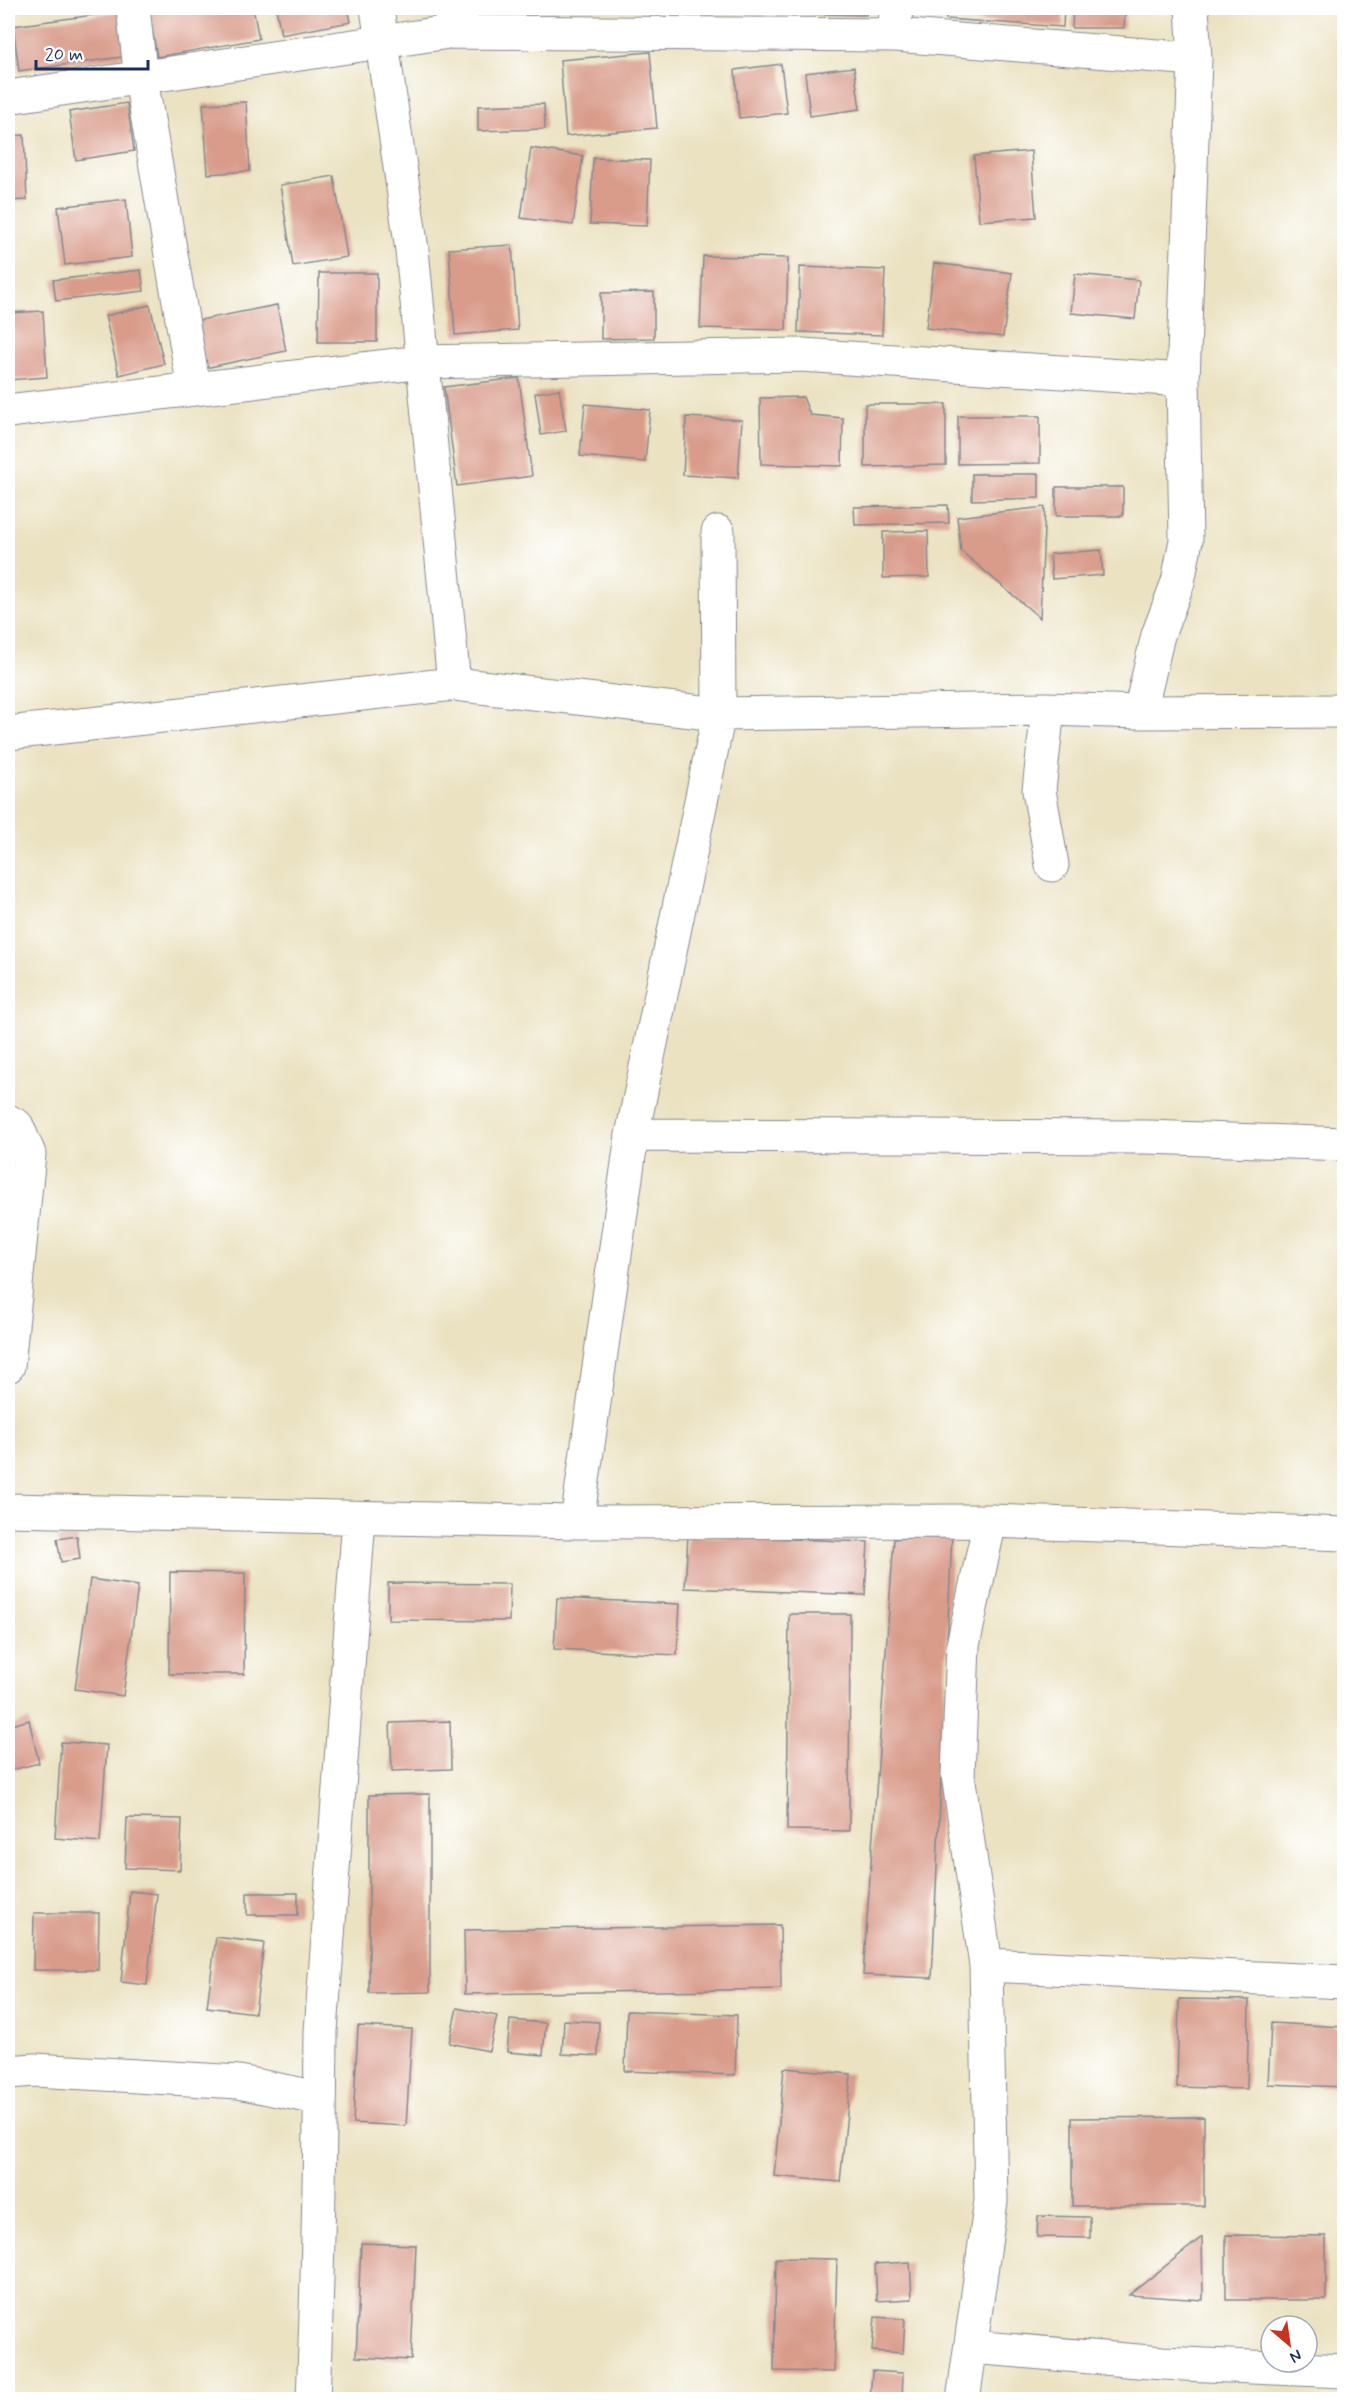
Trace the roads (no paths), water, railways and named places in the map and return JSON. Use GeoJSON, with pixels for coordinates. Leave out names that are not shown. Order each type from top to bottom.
{"type":"FeatureCollection","features":[{"type":"Feature","properties":{"kind":"street"},"geometry":{"type":"LineString","coordinates":[[133,8],[141,79],[194,389]]}},
{"type":"Feature","properties":{"kind":"street"},"geometry":{"type":"LineString","coordinates":[[377,8],[412,250],[454,684]]}},
{"type":"Feature","properties":{"kind":"street"},"geometry":{"type":"LineString","coordinates":[[1140,712],[1158,635],[1178,582],[1186,540],[1183,380],[1195,59],[1192,8]]}},
{"type":"Feature","properties":{"kind":"street"},"geometry":{"type":"LineString","coordinates":[[8,97],[449,32],[896,21],[1195,59]]}},
{"type":"Feature","properties":{"kind":"street"},"geometry":{"type":"LineString","coordinates":[[8,411],[422,362],[802,355],[1183,380]]}},
{"type":"Feature","properties":{"kind":"street"},"geometry":{"type":"LineString","coordinates":[[577,1522],[632,1135],[719,714],[718,532]]}},
{"type":"Feature","properties":{"kind":"street"},"geometry":{"type":"LineString","coordinates":[[8,733],[454,684],[719,714],[1048,709],[1140,712],[1344,711]]}},
{"type":"Feature","properties":{"kind":"street"},"geometry":{"type":"LineString","coordinates":[[1048,709],[1039,790],[1052,865]]}},
{"type":"Feature","properties":{"kind":"street"},"geometry":{"type":"LineString","coordinates":[[8,1121],[17,1126],[29,1154],[8,1366]]}},
{"type":"Feature","properties":{"kind":"street"},"geometry":{"type":"LineString","coordinates":[[632,1135],[1148,1137],[1344,1144]]}},
{"type":"Feature","properties":{"kind":"street"},"geometry":{"type":"LineString","coordinates":[[8,1510],[577,1522],[990,1521],[1344,1534]]}},
{"type":"Feature","properties":{"kind":"street"},"geometry":{"type":"LineString","coordinates":[[313,2400],[321,2176],[318,2098],[359,1518]]}},
{"type":"Feature","properties":{"kind":"street"},"geometry":{"type":"LineString","coordinates":[[963,2400],[991,2200],[986,1965],[958,1775],[963,1646],[990,1521]]}},
{"type":"Feature","properties":{"kind":"street"},"geometry":{"type":"LineString","coordinates":[[986,1965],[1344,1982]]}},
{"type":"Feature","properties":{"kind":"street"},"geometry":{"type":"LineString","coordinates":[[8,2072],[34,2070],[239,2082],[318,2098]]}},
{"type":"Feature","properties":{"kind":"street"},"geometry":{"type":"LineString","coordinates":[[971,2347],[1162,2364],[1344,2371]]}}]}
